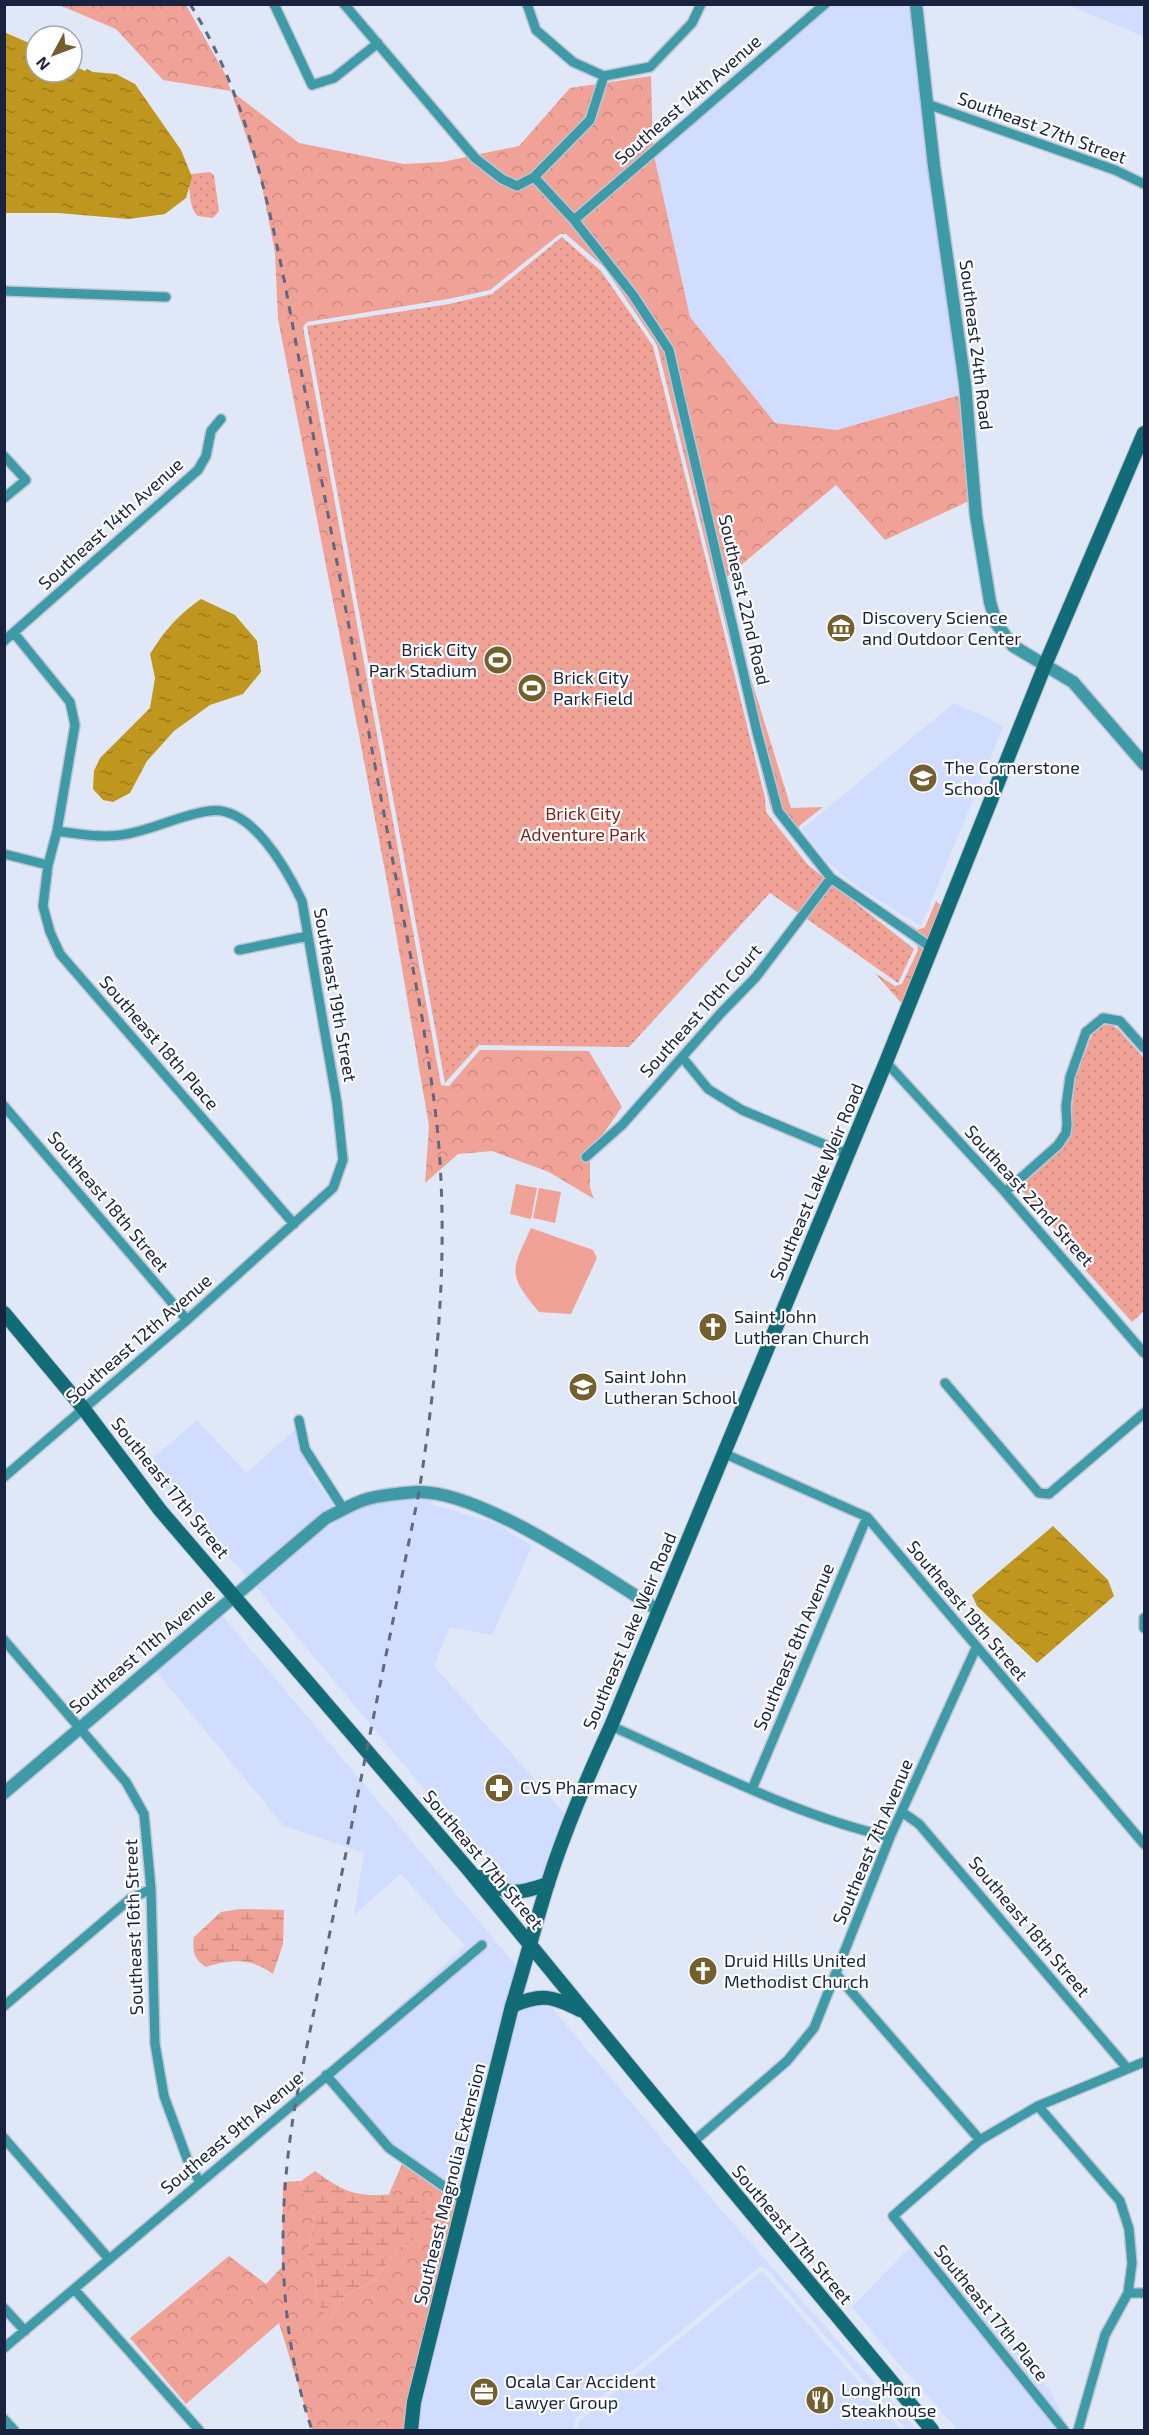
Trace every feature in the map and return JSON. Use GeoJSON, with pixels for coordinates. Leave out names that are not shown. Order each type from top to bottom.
{"type":"FeatureCollection","features":[{"type":"Feature","properties":{"kind":"main road","name":"Southeast Lake Weir Road"},"geometry":{"type":"LineString","coordinates":[[531,1947],[548,1884],[577,1799],[611,1726],[886,1062],[1045,665],[1144,434]]}},
{"type":"Feature","properties":{"kind":"main road","name":"Southeast 17th Street"},"geometry":{"type":"LineString","coordinates":[[4,1313],[84,1408],[160,1510],[468,1869],[692,2143],[932,2430]]}},
{"type":"Feature","properties":{"kind":"main road"},"geometry":{"type":"LineString","coordinates":[[468,1869],[505,1892],[517,1893],[548,1884]]}},
{"type":"Feature","properties":{"kind":"main road","name":"Southeast Magnolia Extension"},"geometry":{"type":"LineString","coordinates":[[411,2430],[414,2402],[512,2006],[531,1947]]}},
{"type":"Feature","properties":{"kind":"main road"},"geometry":{"type":"LineString","coordinates":[[512,2006],[529,1998],[546,1996],[560,1999],[585,2012]]}},
{"type":"Feature","properties":{"kind":"street"},"geometry":{"type":"LineString","coordinates":[[274,4],[312,85],[334,78],[378,43]]}},
{"type":"Feature","properties":{"kind":"street"},"geometry":{"type":"LineString","coordinates":[[345,4],[475,158],[502,179],[517,186],[534,177],[590,120],[604,76]]}},
{"type":"Feature","properties":{"kind":"street"},"geometry":{"type":"LineString","coordinates":[[527,4],[536,30],[573,63],[604,76],[650,67],[692,23],[701,4]]}},
{"type":"Feature","properties":{"kind":"street","name":"Southeast 14th Avenue"},"geometry":{"type":"LineString","coordinates":[[574,220],[825,4]]}},
{"type":"Feature","properties":{"kind":"street","name":"Southeast 24th Road"},"geometry":{"type":"LineString","coordinates":[[916,4],[934,166],[965,384],[976,516],[990,602],[996,623],[1013,646],[1074,682],[1144,764]]}},
{"type":"Feature","properties":{"kind":"street","name":"Southeast 27th Street"},"geometry":{"type":"LineString","coordinates":[[927,104],[1115,170],[1144,184]]}},
{"type":"Feature","properties":{"kind":"street","name":"Southeast 22nd Road"},"geometry":{"type":"LineString","coordinates":[[534,177],[574,220],[633,295],[669,350],[757,732],[778,811],[831,878],[932,948]]}},
{"type":"Feature","properties":{"kind":"street"},"geometry":{"type":"LineString","coordinates":[[4,291],[166,297]]}},
{"type":"Feature","properties":{"kind":"street","name":"Southeast 14th Avenue"},"geometry":{"type":"LineString","coordinates":[[4,641],[198,470],[206,456],[211,431],[221,418]]}},
{"type":"Feature","properties":{"kind":"street"},"geometry":{"type":"LineString","coordinates":[[4,456],[26,480],[4,498]]}},
{"type":"Feature","properties":{"kind":"street","name":"Southeast 18th Place"},"geometry":{"type":"LineString","coordinates":[[14,633],[70,702],[75,725],[57,831],[48,865],[44,906],[50,932],[60,954],[294,1224]]}},
{"type":"Feature","properties":{"kind":"street","name":"Southeast 19th Street"},"geometry":{"type":"LineString","coordinates":[[57,831],[92,836],[120,835],[211,810],[233,813],[253,827],[288,873],[302,901],[337,1103],[343,1160],[333,1188],[294,1224]]}},
{"type":"Feature","properties":{"kind":"street"},"geometry":{"type":"LineString","coordinates":[[4,854],[48,865]]}},
{"type":"Feature","properties":{"kind":"street","name":"Southeast 10th Court"},"geometry":{"type":"LineString","coordinates":[[586,1157],[622,1125],[756,977],[831,878]]}},
{"type":"Feature","properties":{"kind":"street"},"geometry":{"type":"LineString","coordinates":[[239,950],[308,936]]}},
{"type":"Feature","properties":{"kind":"street"},"geometry":{"type":"LineString","coordinates":[[1005,1192],[1058,1145],[1066,1133],[1066,1106],[1070,1077],[1086,1032],[1103,1018],[1120,1021],[1144,1048]]}},
{"type":"Feature","properties":{"kind":"street"},"geometry":{"type":"LineString","coordinates":[[682,1057],[708,1089],[742,1110],[848,1154]]}},
{"type":"Feature","properties":{"kind":"street","name":"Southeast 22nd Street"},"geometry":{"type":"LineString","coordinates":[[886,1062],[1005,1192],[1144,1353]]}},
{"type":"Feature","properties":{"kind":"street","name":"Southeast 18th Street"},"geometry":{"type":"LineString","coordinates":[[4,1106],[187,1320]]}},
{"type":"Feature","properties":{"kind":"street","name":"Southeast 12th Avenue"},"geometry":{"type":"LineString","coordinates":[[4,1477],[187,1320],[294,1224]]}},
{"type":"Feature","properties":{"kind":"street"},"geometry":{"type":"LineString","coordinates":[[945,1383],[1039,1493],[1049,1494],[1144,1413]]}},
{"type":"Feature","properties":{"kind":"street"},"geometry":{"type":"LineString","coordinates":[[299,1420],[305,1449],[344,1510]]}},
{"type":"Feature","properties":{"kind":"street","name":"Southeast 19th Street"},"geometry":{"type":"LineString","coordinates":[[723,1454],[867,1517],[1144,1844]]}},
{"type":"Feature","properties":{"kind":"street","name":"Southeast 11th Avenue"},"geometry":{"type":"LineString","coordinates":[[4,1793],[326,1518],[366,1499],[418,1492],[451,1496],[534,1534],[658,1610]]}},
{"type":"Feature","properties":{"kind":"street","name":"Southeast 8th Avenue"},"geometry":{"type":"LineString","coordinates":[[752,1789],[867,1517]]}},
{"type":"Feature","properties":{"kind":"street"},"geometry":{"type":"LineString","coordinates":[[1144,1618],[1144,1628]]}},
{"type":"Feature","properties":{"kind":"street","name":"Southeast 16th Street"},"geometry":{"type":"LineString","coordinates":[[4,1640],[126,1782],[144,1814],[151,1889],[155,2044],[164,2096],[189,2164],[200,2182]]}},
{"type":"Feature","properties":{"kind":"street","name":"Southeast 7th Avenue"},"geometry":{"type":"LineString","coordinates":[[692,2143],[787,2061],[814,2028],[890,1837],[976,1648]]}},
{"type":"Feature","properties":{"kind":"street"},"geometry":{"type":"LineString","coordinates":[[611,1726],[752,1789],[847,1827],[890,1837]]}},
{"type":"Feature","properties":{"kind":"street","name":"Southeast 18th Street"},"geometry":{"type":"LineString","coordinates":[[902,1812],[919,1824],[1126,2068]]}},
{"type":"Feature","properties":{"kind":"street"},"geometry":{"type":"LineString","coordinates":[[4,2006],[130,1899],[151,1889]]}},
{"type":"Feature","properties":{"kind":"street","name":"Southeast 9th Avenue"},"geometry":{"type":"LineString","coordinates":[[4,2348],[482,1945]]}},
{"type":"Feature","properties":{"kind":"street"},"geometry":{"type":"LineString","coordinates":[[836,1974],[980,2140],[1038,2106],[1144,2062]]}},
{"type":"Feature","properties":{"kind":"street"},"geometry":{"type":"LineString","coordinates":[[326,2075],[389,2148],[465,2201]]}},
{"type":"Feature","properties":{"kind":"street"},"geometry":{"type":"LineString","coordinates":[[1038,2106],[1120,2201],[1129,2229],[1132,2263],[1128,2293],[1105,2335],[1078,2430]]}},
{"type":"Feature","properties":{"kind":"street"},"geometry":{"type":"LineString","coordinates":[[4,2138],[110,2259]]}},
{"type":"Feature","properties":{"kind":"street","name":"Southeast 17th Place"},"geometry":{"type":"LineString","coordinates":[[980,2140],[893,2216],[1064,2430]]}},
{"type":"Feature","properties":{"kind":"street"},"geometry":{"type":"LineString","coordinates":[[74,2289],[199,2430]]}},
{"type":"Feature","properties":{"kind":"street"},"geometry":{"type":"LineString","coordinates":[[1128,2293],[1144,2293]]}},
{"type":"Feature","properties":{"kind":"street"},"geometry":{"type":"LineString","coordinates":[[4,2308],[25,2331]]}},
{"type":"Feature","properties":{"kind":"street"},"geometry":{"type":"LineString","coordinates":[[4,2419],[14,2430]]}},
{"type":"Feature","properties":{"kind":"shaded area"},"geometry":{"type":"Polygon","coordinates":[[[825,5],[910,5],[960,395],[837,430],[775,423],[690,317],[653,151],[825,5]]]}},
{"type":"Feature","properties":{"kind":"shaded area"},"geometry":{"type":"Polygon","coordinates":[[[1069,5],[1144,5],[1144,37],[1069,5]]]}},
{"type":"Feature","properties":{"kind":"shaded area","name":"The Cornerstone School"},"geometry":{"type":"Polygon","coordinates":[[[954,703],[1003,727],[921,926],[856,886],[827,862],[802,829],[954,703]]]}},
{"type":"Feature","properties":{"kind":"shaded area"},"geometry":{"type":"Polygon","coordinates":[[[197,1420],[246,1473],[297,1428],[308,1448],[309,1471],[335,1508],[248,1578],[145,1465],[197,1420]]]}},
{"type":"Feature","properties":{"kind":"shaded area"},"geometry":{"type":"Polygon","coordinates":[[[412,1498],[432,1500],[431,1504],[498,1524],[532,1546],[492,1635],[450,1627],[434,1666],[566,1815],[543,1880],[517,1887],[504,1885],[255,1586],[328,1522],[367,1504],[412,1498]]]}},
{"type":"Feature","properties":{"kind":"shaded area"},"geometry":{"type":"Polygon","coordinates":[[[221,1614],[519,1969],[505,2003],[506,2007],[461,2192],[393,2144],[334,2075],[490,1945],[483,1938],[365,2037],[465,1946],[401,1874],[354,1915],[364,1853],[284,1826],[155,1670],[221,1614]]]}},
{"type":"Feature","properties":{"kind":"shaded area"},"geometry":{"type":"Polygon","coordinates":[[[547,2002],[723,2212],[917,2430],[907,2430],[766,2268],[759,2267],[576,2417],[573,2430],[417,2430],[419,2402],[472,2200],[516,2009],[547,2002]]]}},
{"type":"Feature","properties":{"kind":"shaded area"},"geometry":{"type":"Polygon","coordinates":[[[909,2248],[979,2304],[1051,2392],[1069,2430],[958,2430],[897,2362],[852,2307],[909,2248]]]}},
{"type":"Feature","properties":{"kind":"shaded area"},"geometry":{"type":"Polygon","coordinates":[[[762,2271],[901,2430],[578,2430],[579,2421],[762,2271]]]}},
{"type":"Feature","properties":{"kind":"green space"},"geometry":{"type":"Polygon","coordinates":[[[59,5],[186,5],[225,74],[231,91],[163,80],[116,29],[59,5]]]}},
{"type":"Feature","properties":{"kind":"green space"},"geometry":{"type":"Polygon","coordinates":[[[651,76],[653,151],[690,317],[775,423],[837,430],[960,395],[969,501],[885,540],[836,485],[721,582],[791,808],[823,807],[799,826],[798,833],[823,865],[853,890],[918,930],[925,927],[936,901],[943,907],[903,1005],[875,973],[895,986],[902,984],[918,950],[917,945],[812,862],[771,810],[657,345],[605,268],[566,234],[560,234],[490,290],[307,322],[303,327],[375,723],[359,735],[278,319],[275,252],[260,177],[231,91],[299,143],[404,164],[442,162],[519,146],[570,88],[651,76]]]}},
{"type":"Feature","properties":{"kind":"green space"},"geometry":{"type":"Polygon","coordinates":[[[210,172],[214,175],[219,211],[213,218],[198,216],[195,213],[190,190],[191,174],[210,172]]]}},
{"type":"Feature","properties":{"kind":"green space","name":"Brick City Adventure Park"},"geometry":{"type":"Polygon","coordinates":[[[562,237],[601,271],[653,346],[765,798],[766,812],[808,865],[914,949],[898,983],[770,893],[629,1047],[479,1045],[445,1083],[307,326],[449,304],[492,294],[562,237]]]}},
{"type":"Feature","properties":{"kind":"green space"},"geometry":{"type":"Polygon","coordinates":[[[375,723],[404,882],[388,887],[359,735],[375,723]]]}},
{"type":"Feature","properties":{"kind":"green space"},"geometry":{"type":"Polygon","coordinates":[[[404,882],[441,1085],[449,1086],[480,1050],[589,1051],[622,1107],[590,1153],[590,1188],[594,1199],[549,1172],[492,1151],[458,1154],[425,1183],[429,1126],[388,887],[404,882]]]}},
{"type":"Feature","properties":{"kind":"green space"},"geometry":{"type":"Polygon","coordinates":[[[1110,1024],[1118,1029],[1144,1058],[1144,1311],[1132,1322],[1062,1244],[1055,1229],[1019,1187],[1063,1148],[1071,1119],[1075,1076],[1093,1032],[1100,1026],[1110,1024]]]}},
{"type":"Feature","properties":{"kind":"green space"},"geometry":{"type":"Polygon","coordinates":[[[516,1184],[537,1188],[531,1219],[510,1214],[516,1184]]]}},
{"type":"Feature","properties":{"kind":"green space"},"geometry":{"type":"Polygon","coordinates":[[[539,1188],[561,1192],[555,1223],[533,1218],[539,1188]]]}},
{"type":"Feature","properties":{"kind":"green space"},"geometry":{"type":"Polygon","coordinates":[[[531,1228],[593,1250],[597,1258],[571,1314],[539,1312],[521,1289],[517,1280],[516,1263],[531,1228]]]}},
{"type":"Feature","properties":{"kind":"green space"},"geometry":{"type":"Polygon","coordinates":[[[240,1909],[284,1910],[283,1944],[273,1974],[257,1965],[233,1961],[206,1967],[196,1958],[193,1947],[194,1937],[221,1912],[240,1909]]]}},
{"type":"Feature","properties":{"kind":"green space"},"geometry":{"type":"Polygon","coordinates":[[[402,2164],[456,2202],[406,2430],[312,2430],[279,2323],[186,2404],[130,2338],[229,2256],[266,2284],[282,2267],[283,2182],[301,2181],[305,2200],[314,2215],[308,2256],[316,2273],[315,2296],[330,2319],[346,2295],[374,2281],[398,2248],[411,2243],[425,2228],[424,2202],[389,2194],[402,2164]]]}},
{"type":"Feature","properties":{"kind":"green space"},"geometry":{"type":"Polygon","coordinates":[[[315,2171],[355,2193],[408,2196],[425,2202],[425,2228],[411,2243],[398,2248],[374,2281],[346,2295],[330,2319],[325,2317],[315,2296],[316,2273],[308,2256],[314,2215],[305,2201],[301,2181],[315,2171]]]}},
{"type":"Feature","properties":{"kind":"water"},"geometry":{"type":"Polygon","coordinates":[[[4,32],[24,41],[24,84],[84,84],[84,71],[87,69],[93,72],[116,74],[135,84],[181,150],[192,177],[186,198],[165,214],[129,219],[58,213],[5,213],[4,32]]]}},
{"type":"Feature","properties":{"kind":"water"},"geometry":{"type":"Polygon","coordinates":[[[201,599],[235,615],[257,641],[261,672],[243,694],[210,705],[174,731],[147,761],[130,793],[113,802],[103,800],[93,789],[94,771],[100,758],[150,708],[155,678],[150,654],[172,624],[201,599]]]}},
{"type":"Feature","properties":{"kind":"water"},"geometry":{"type":"Polygon","coordinates":[[[1053,1526],[1108,1580],[1114,1596],[1037,1663],[977,1606],[972,1595],[1053,1526]]]}},
{"type":"Feature","properties":{"kind":"railway"},"geometry":{"type":"LineString","coordinates":[[190,4],[208,36],[238,103],[259,172],[284,279],[422,1017],[435,1107],[440,1162],[441,1286],[435,1369],[419,1492],[296,2100],[285,2183],[283,2266],[286,2308],[300,2390],[312,2430]]}},
{"type":"Feature","properties":{"kind":"place","name":"Discovery Science and Outdoor Center"},"geometry":{"type":"Point","coordinates":[841,628]}},
{"type":"Feature","properties":{"kind":"place","name":"Brick City Park Stadium"},"geometry":{"type":"Point","coordinates":[498,660]}},
{"type":"Feature","properties":{"kind":"place","name":"Brick City Park Field"},"geometry":{"type":"Point","coordinates":[532,688]}},
{"type":"Feature","properties":{"kind":"place","name":"The Cornerstone School"},"geometry":{"type":"Point","coordinates":[923,778]}},
{"type":"Feature","properties":{"kind":"place","name":"Saint John Lutheran Church"},"geometry":{"type":"Point","coordinates":[713,1327]}},
{"type":"Feature","properties":{"kind":"place","name":"Saint John Lutheran School"},"geometry":{"type":"Point","coordinates":[583,1387]}},
{"type":"Feature","properties":{"kind":"place","name":"CVS Pharmacy"},"geometry":{"type":"Point","coordinates":[499,1788]}},
{"type":"Feature","properties":{"kind":"place","name":"Druid Hills United Methodist Church"},"geometry":{"type":"Point","coordinates":[703,1971]}},
{"type":"Feature","properties":{"kind":"place","name":"Ocala Car Accident Lawyer Group"},"geometry":{"type":"Point","coordinates":[484,2392]}},
{"type":"Feature","properties":{"kind":"place","name":"LongHorn Steakhouse"},"geometry":{"type":"Point","coordinates":[820,2400]}}]}
